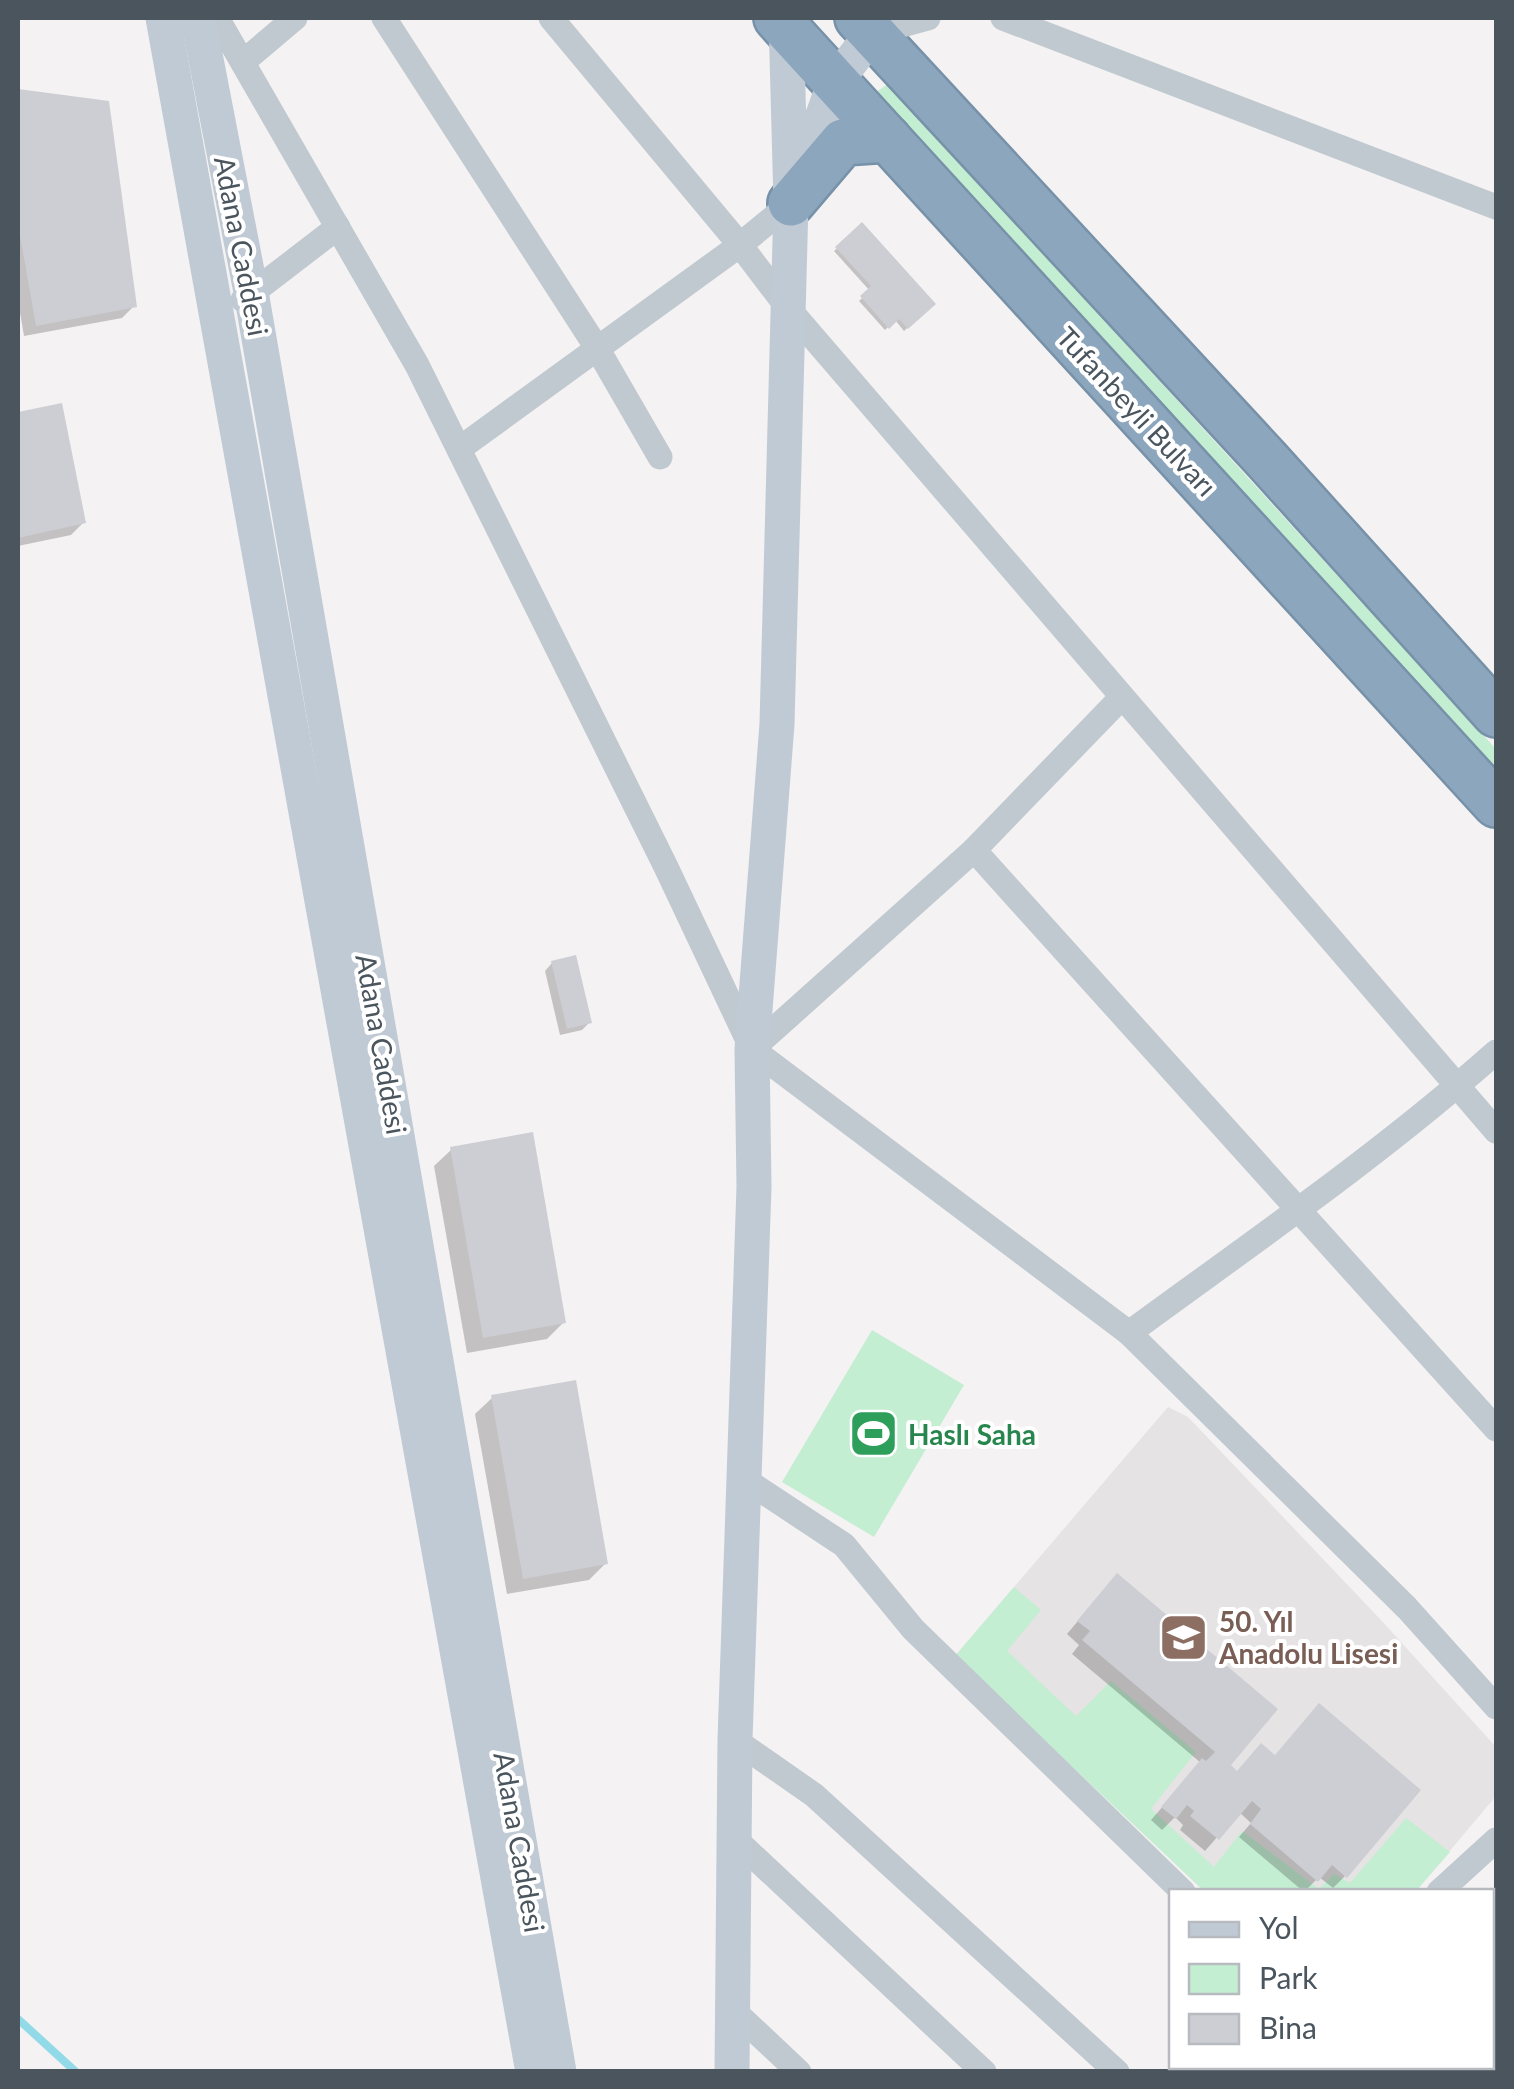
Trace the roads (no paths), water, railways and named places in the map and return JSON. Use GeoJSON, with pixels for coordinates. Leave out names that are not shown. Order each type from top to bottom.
{"type":"FeatureCollection","features":[{"type":"Feature","properties":{"kind":"highway","name":"Tufanbeyli Bulvarı"},"geometry":{"type":"LineString","coordinates":[[782,21],[1496,804]]}},
{"type":"Feature","properties":{"kind":"highway"},"geometry":{"type":"LineString","coordinates":[[865,25],[1496,714]]}},
{"type":"Feature","properties":{"kind":"highway"},"geometry":{"type":"LineString","coordinates":[[790,204],[843,142],[888,139]]}},
{"type":"Feature","properties":{"kind":"main road"},"geometry":{"type":"LineString","coordinates":[[162,18],[534,2072]]}},
{"type":"Feature","properties":{"kind":"main road","name":"Adana Caddesi"},"geometry":{"type":"LineString","coordinates":[[198,18],[251,292],[560,2072]]}},
{"type":"Feature","properties":{"kind":"main road"},"geometry":{"type":"LineString","coordinates":[[732,2072],[735,1740],[754,1187],[752,1049],[777,724],[788,308],[790,204],[782,21]]}},
{"type":"Feature","properties":{"kind":"main road"},"geometry":{"type":"LineString","coordinates":[[790,204],[836,82],[865,25]]}},
{"type":"Feature","properties":{"kind":"street"},"geometry":{"type":"LineString","coordinates":[[218,18],[417,365],[666,866],[752,1049],[1129,1333],[1407,1608],[1496,1707]]}},
{"type":"Feature","properties":{"kind":"street"},"geometry":{"type":"LineString","coordinates":[[243,62],[295,18]]}},
{"type":"Feature","properties":{"kind":"street"},"geometry":{"type":"LineString","coordinates":[[384,18],[598,348],[660,457]]}},
{"type":"Feature","properties":{"kind":"street"},"geometry":{"type":"LineString","coordinates":[[551,18],[788,308],[1496,1130]]}},
{"type":"Feature","properties":{"kind":"street"},"geometry":{"type":"LineString","coordinates":[[865,25],[928,18]]}},
{"type":"Feature","properties":{"kind":"street"},"geometry":{"type":"LineString","coordinates":[[1004,18],[1496,207]]}},
{"type":"Feature","properties":{"kind":"street"},"geometry":{"type":"LineString","coordinates":[[459,449],[740,245],[790,204]]}},
{"type":"Feature","properties":{"kind":"street"},"geometry":{"type":"LineString","coordinates":[[218,327],[251,292],[338,227]]}},
{"type":"Feature","properties":{"kind":"street"},"geometry":{"type":"LineString","coordinates":[[752,1049],[974,850],[1122,698]]}},
{"type":"Feature","properties":{"kind":"street"},"geometry":{"type":"LineString","coordinates":[[974,850],[1496,1429]]}},
{"type":"Feature","properties":{"kind":"street"},"geometry":{"type":"LineString","coordinates":[[1129,1333],[1458,1086],[1496,1052]]}},
{"type":"Feature","properties":{"kind":"street"},"geometry":{"type":"LineString","coordinates":[[744,1479],[844,1545],[913,1629],[1179,1889]]}},
{"type":"Feature","properties":{"kind":"street"},"geometry":{"type":"LineString","coordinates":[[735,1740],[814,1795],[1117,2072]]}},
{"type":"Feature","properties":{"kind":"street"},"geometry":{"type":"LineString","coordinates":[[734,1838],[984,2072]]}},
{"type":"Feature","properties":{"kind":"street"},"geometry":{"type":"LineString","coordinates":[[1442,1889],[1496,1840]]}},
{"type":"Feature","properties":{"kind":"street"},"geometry":{"type":"LineString","coordinates":[[732,2009],[799,2072]]}},
{"type":"Feature","properties":{"kind":"waterway"},"geometry":{"type":"LineString","coordinates":[[18,2019],[76,2072]]}},
{"type":"Feature","properties":{"kind":"place","name":"Haslı Saha"},"geometry":{"type":"Point","coordinates":[873,1434]}},
{"type":"Feature","properties":{"kind":"place","name":"50. Yıl Anadolu Lisesi"},"geometry":{"type":"Point","coordinates":[1184,1637]}}]}
